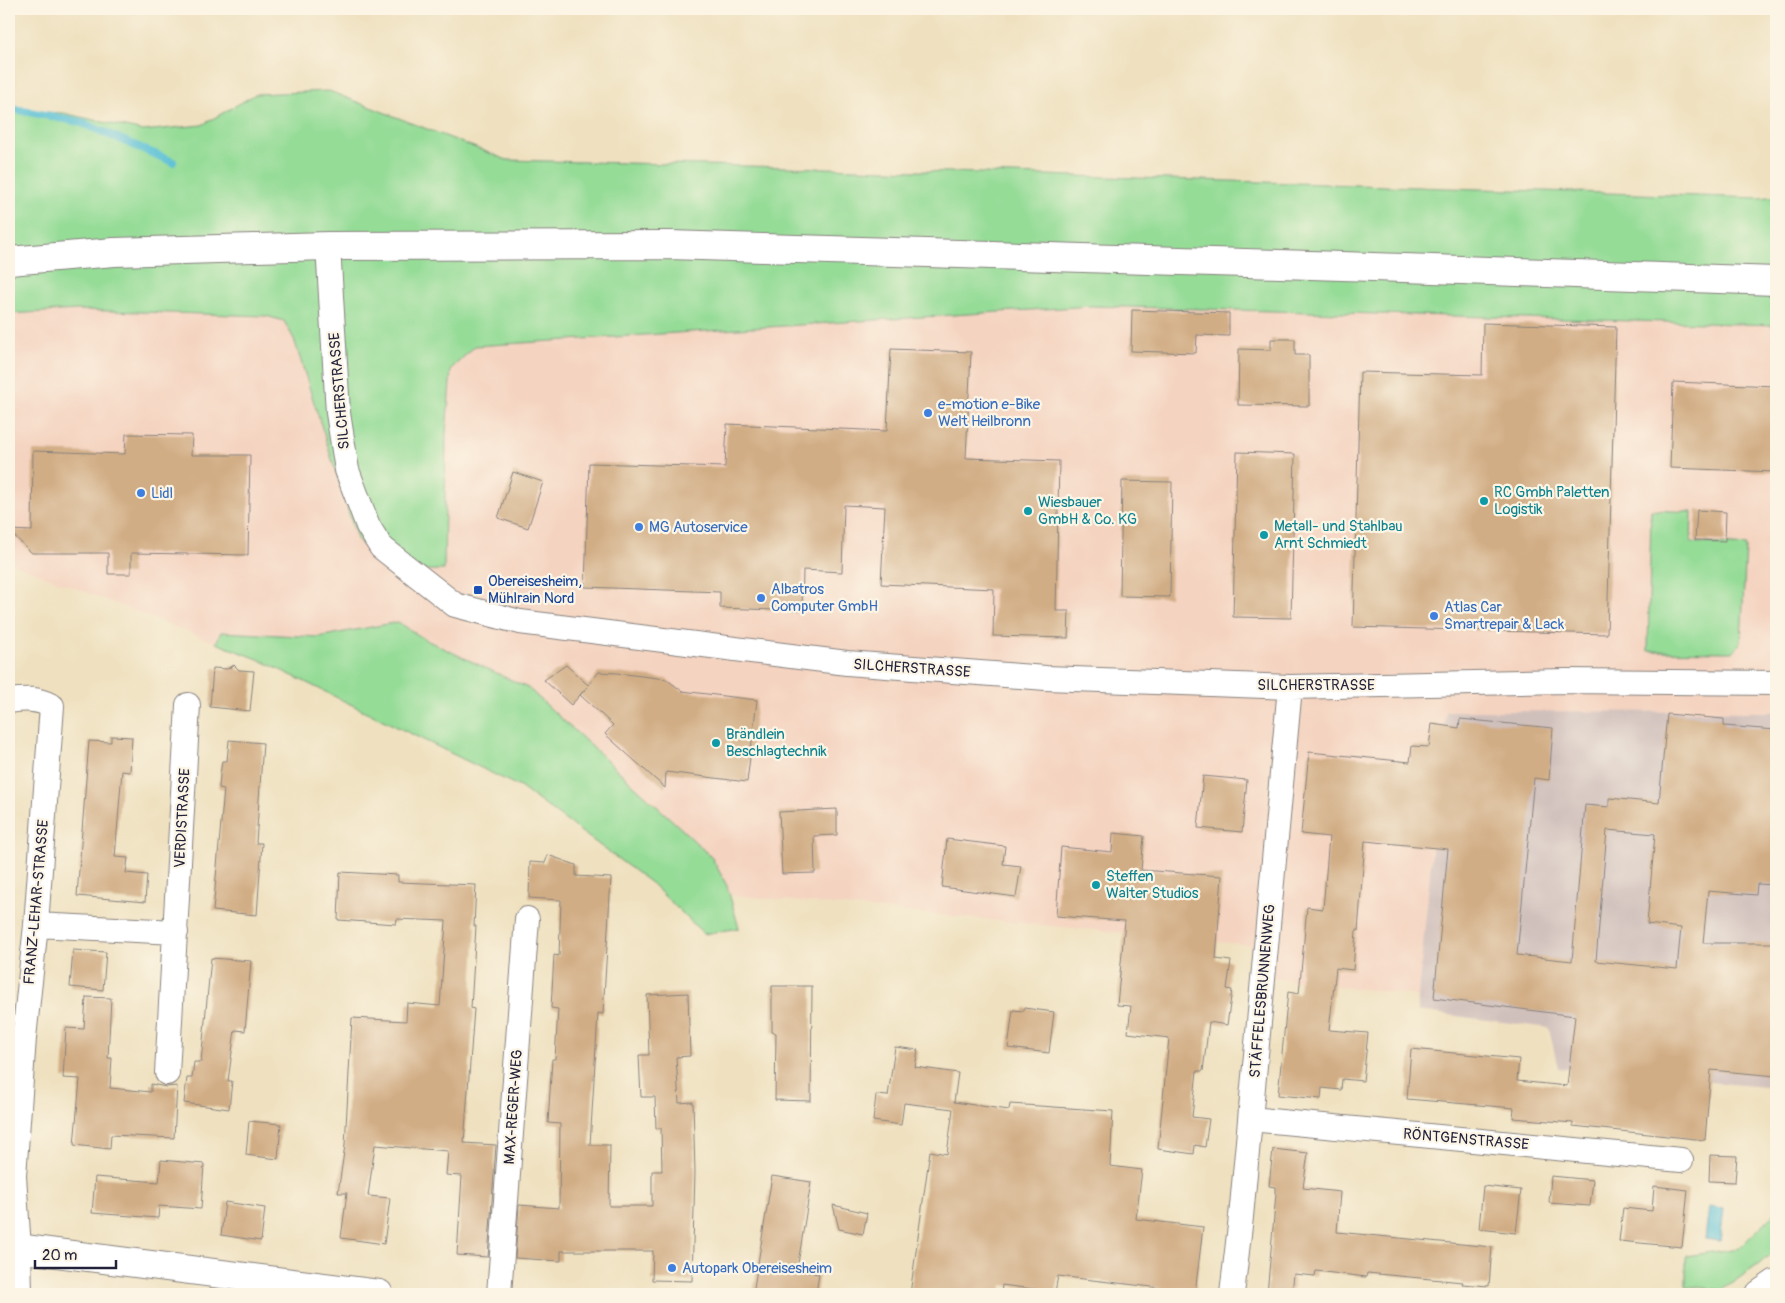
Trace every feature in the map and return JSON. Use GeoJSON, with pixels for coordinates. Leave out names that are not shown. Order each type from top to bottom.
{"type":"FeatureCollection","features":[{"type":"Feature","properties":{"kind":"main road"},"geometry":{"type":"LineString","coordinates":[[9,261],[105,252],[328,246],[670,245],[1776,281]]}},
{"type":"Feature","properties":{"kind":"main road"},"geometry":{"type":"LineString","coordinates":[[14,1248],[380,1294]]}},
{"type":"Feature","properties":{"kind":"main road"},"geometry":{"type":"LineString","coordinates":[[1760,1294],[1776,1283]]}},
{"type":"Feature","properties":{"kind":"street","name":"SILCHERSTRASSE"},"geometry":{"type":"LineString","coordinates":[[328,246],[338,413],[347,470],[368,526],[381,547],[455,605],[520,622],[847,663],[1046,678],[1290,687],[1566,681],[1776,683]]}},
{"type":"Feature","properties":{"kind":"street","name":"STÄFFELESBRUNNENWEG"},"geometry":{"type":"LineString","coordinates":[[1232,1294],[1251,1118],[1290,687]]}},
{"type":"Feature","properties":{"kind":"street","name":"FRANZ-LEHAR-STRASSE"},"geometry":{"type":"LineString","coordinates":[[9,701],[42,700],[52,706],[36,926],[16,1038],[14,1248],[20,1294]]}},
{"type":"Feature","properties":{"kind":"street","name":"VERDISTRASSE"},"geometry":{"type":"LineString","coordinates":[[167,1073],[188,704]]}},
{"type":"Feature","properties":{"kind":"street","name":"MAX-REGER-WEG"},"geometry":{"type":"LineString","coordinates":[[499,1294],[527,919]]}},
{"type":"Feature","properties":{"kind":"street"},"geometry":{"type":"LineString","coordinates":[[36,926],[176,932]]}},
{"type":"Feature","properties":{"kind":"street","name":"RÖNTGENSTRASSE"},"geometry":{"type":"LineString","coordinates":[[1251,1118],[1680,1160]]}},
{"type":"Feature","properties":{"kind":"shaded area"},"geometry":{"type":"Polygon","coordinates":[[[1092,306],[1776,325],[1776,1088],[1558,1068],[1549,1028],[1418,1011],[1417,996],[1248,975],[1251,945],[729,895],[727,886],[686,833],[528,688],[426,640],[398,622],[318,637],[221,632],[216,643],[9,562],[9,314],[77,310],[266,316],[284,321],[294,339],[357,539],[388,571],[444,570],[446,433],[451,369],[475,346],[1092,306]]]}},
{"type":"Feature","properties":{"kind":"shaded area"},"geometry":{"type":"Polygon","coordinates":[[[1446,711],[1776,712],[1776,1088],[1558,1068],[1549,1028],[1418,1011],[1446,711]]]}},
{"type":"Feature","properties":{"kind":"green space"},"geometry":{"type":"Polygon","coordinates":[[[329,91],[507,160],[824,168],[1761,198],[1776,196],[1776,325],[1092,306],[475,346],[451,369],[446,433],[444,570],[388,571],[357,539],[294,339],[284,321],[266,316],[77,310],[9,314],[9,110],[63,113],[143,131],[202,125],[256,94],[329,91]]]}},
{"type":"Feature","properties":{"kind":"green space"},"geometry":{"type":"Polygon","coordinates":[[[1651,510],[1692,512],[1691,542],[1746,546],[1741,642],[1733,652],[1648,651],[1651,510]]]}},
{"type":"Feature","properties":{"kind":"green space"},"geometry":{"type":"Polygon","coordinates":[[[398,622],[426,640],[528,688],[712,858],[727,886],[739,928],[704,934],[651,883],[520,787],[258,659],[216,643],[221,632],[318,637],[398,622]]]}},
{"type":"Feature","properties":{"kind":"green space"},"geometry":{"type":"Polygon","coordinates":[[[1776,1212],[1776,1249],[1758,1265],[1722,1290],[1686,1286],[1686,1256],[1739,1248],[1776,1212]]]}},
{"type":"Feature","properties":{"kind":"water"},"geometry":{"type":"Polygon","coordinates":[[[1709,1207],[1724,1209],[1720,1241],[1705,1239],[1709,1207]]]}},
{"type":"Feature","properties":{"kind":"building"},"geometry":{"type":"Polygon","coordinates":[[[1132,310],[1229,313],[1229,336],[1197,335],[1196,353],[1131,351],[1132,310]]]}},
{"type":"Feature","properties":{"kind":"building","name":"RC Gmbh Paletten Logistik"},"geometry":{"type":"Polygon","coordinates":[[[1483,323],[1616,327],[1607,634],[1353,627],[1360,372],[1482,375],[1483,323]]]}},
{"type":"Feature","properties":{"kind":"building"},"geometry":{"type":"Polygon","coordinates":[[[1271,339],[1295,339],[1295,355],[1309,355],[1309,406],[1238,405],[1239,349],[1271,350],[1271,339]]]}},
{"type":"Feature","properties":{"kind":"building"},"geometry":{"type":"Polygon","coordinates":[[[891,349],[971,352],[966,458],[1059,461],[1056,611],[1069,611],[1068,638],[993,636],[994,589],[881,584],[885,507],[844,505],[842,572],[803,570],[802,611],[720,608],[720,592],[585,587],[589,463],[725,467],[727,424],[887,431],[891,349]]]}},
{"type":"Feature","properties":{"kind":"building"},"geometry":{"type":"Polygon","coordinates":[[[1673,382],[1776,386],[1776,472],[1670,468],[1673,382]]]}},
{"type":"Feature","properties":{"kind":"building","name":"Lidl"},"geometry":{"type":"Polygon","coordinates":[[[126,434],[192,435],[191,455],[250,455],[248,555],[131,553],[131,574],[108,574],[108,553],[32,553],[9,531],[32,531],[33,451],[125,454],[126,434]]]}},
{"type":"Feature","properties":{"kind":"building","name":"Metall- und Stahlbau Arnt Schmiedt"},"geometry":{"type":"Polygon","coordinates":[[[1237,452],[1295,454],[1291,618],[1233,617],[1237,452]]]}},
{"type":"Feature","properties":{"kind":"building"},"geometry":{"type":"Polygon","coordinates":[[[513,472],[543,482],[528,528],[498,518],[513,472]]]}},
{"type":"Feature","properties":{"kind":"building"},"geometry":{"type":"Polygon","coordinates":[[[1122,481],[1172,482],[1170,597],[1120,596],[1122,481]]]}},
{"type":"Feature","properties":{"kind":"building"},"geometry":{"type":"Polygon","coordinates":[[[1697,510],[1726,512],[1725,541],[1695,540],[1697,510]]]}},
{"type":"Feature","properties":{"kind":"building"},"geometry":{"type":"Polygon","coordinates":[[[234,665],[239,670],[254,671],[250,711],[210,707],[213,668],[227,669],[234,665]]]}},
{"type":"Feature","properties":{"kind":"building"},"geometry":{"type":"Polygon","coordinates":[[[566,665],[588,685],[599,672],[617,673],[666,679],[682,691],[757,700],[747,782],[666,772],[665,788],[605,734],[613,725],[580,695],[588,686],[571,705],[544,680],[566,665]]]}},
{"type":"Feature","properties":{"kind":"building"},"geometry":{"type":"Polygon","coordinates":[[[1667,714],[1724,719],[1724,726],[1776,730],[1776,885],[1757,884],[1756,895],[1708,891],[1703,943],[1776,943],[1776,1076],[1711,1070],[1705,1140],[1573,1126],[1573,1123],[1513,1118],[1514,1108],[1407,1099],[1411,1049],[1519,1059],[1517,1081],[1567,1086],[1575,1016],[1434,998],[1448,849],[1365,841],[1353,970],[1336,968],[1329,1030],[1368,1033],[1363,1081],[1342,1079],[1341,1090],[1322,1088],[1321,1099],[1278,1095],[1288,992],[1299,994],[1307,907],[1323,909],[1329,837],[1301,834],[1309,752],[1410,762],[1412,746],[1429,747],[1432,724],[1459,728],[1460,719],[1553,728],[1549,780],[1534,778],[1517,955],[1572,961],[1585,805],[1609,807],[1609,798],[1659,803],[1667,714]],[[1607,830],[1596,961],[1677,969],[1681,928],[1647,924],[1655,834],[1607,830]]]}},
{"type":"Feature","properties":{"kind":"building"},"geometry":{"type":"Polygon","coordinates":[[[111,736],[132,737],[130,772],[122,771],[115,857],[128,858],[126,873],[147,875],[145,902],[77,896],[89,741],[111,742],[111,736]]]}},
{"type":"Feature","properties":{"kind":"building"},"geometry":{"type":"Polygon","coordinates":[[[229,740],[263,743],[256,843],[262,843],[257,915],[213,911],[224,789],[219,788],[220,775],[222,761],[227,761],[229,740]]]}},
{"type":"Feature","properties":{"kind":"building"},"geometry":{"type":"Polygon","coordinates":[[[1203,776],[1247,780],[1242,832],[1198,828],[1203,776]]]}},
{"type":"Feature","properties":{"kind":"building"},"geometry":{"type":"Polygon","coordinates":[[[837,809],[837,835],[814,836],[815,873],[782,874],[779,812],[837,809]]]}},
{"type":"Feature","properties":{"kind":"building"},"geometry":{"type":"Polygon","coordinates":[[[1113,833],[1144,836],[1141,870],[1222,876],[1216,959],[1231,961],[1227,989],[1232,990],[1227,1025],[1209,1022],[1203,1071],[1197,1071],[1192,1117],[1209,1119],[1205,1147],[1195,1145],[1194,1154],[1158,1149],[1169,1038],[1128,1033],[1131,1006],[1117,1005],[1125,921],[1056,916],[1061,847],[1112,852],[1113,833]]]}},
{"type":"Feature","properties":{"kind":"building"},"geometry":{"type":"Polygon","coordinates":[[[947,839],[1005,846],[1003,864],[1021,866],[1016,897],[942,887],[947,839]]]}},
{"type":"Feature","properties":{"kind":"building"},"geometry":{"type":"Polygon","coordinates":[[[548,855],[576,865],[576,876],[611,878],[603,1014],[598,1013],[590,1145],[610,1145],[609,1206],[652,1206],[652,1171],[662,1171],[661,1128],[656,1129],[655,1097],[641,1097],[639,1055],[649,1055],[647,995],[688,993],[690,1056],[676,1057],[679,1103],[693,1102],[695,1172],[692,1281],[652,1280],[653,1251],[561,1251],[561,1261],[515,1258],[519,1205],[559,1208],[560,1124],[548,1123],[552,1059],[555,1059],[558,1009],[551,1008],[554,955],[559,956],[561,900],[529,898],[530,862],[545,863],[548,855]]]}},
{"type":"Feature","properties":{"kind":"building"},"geometry":{"type":"Polygon","coordinates":[[[340,872],[398,875],[398,882],[476,885],[474,926],[476,926],[471,1008],[474,1009],[464,1143],[496,1145],[488,1257],[457,1255],[462,1176],[446,1175],[448,1151],[375,1145],[368,1196],[390,1198],[384,1244],[341,1238],[347,1193],[338,1193],[345,1145],[352,1018],[406,1021],[407,1003],[440,1006],[446,921],[397,919],[396,924],[338,920],[340,872]]]}},
{"type":"Feature","properties":{"kind":"building"},"geometry":{"type":"Polygon","coordinates":[[[73,950],[106,952],[103,990],[70,987],[73,950]]]}},
{"type":"Feature","properties":{"kind":"building"},"geometry":{"type":"Polygon","coordinates":[[[211,958],[251,961],[245,1031],[235,1030],[228,1081],[232,1081],[229,1109],[184,1103],[187,1078],[192,1078],[194,1062],[201,1062],[211,958]]]}},
{"type":"Feature","properties":{"kind":"building"},"geometry":{"type":"Polygon","coordinates":[[[772,986],[812,986],[811,1101],[775,1100],[776,1033],[772,1032],[772,986]]]}},
{"type":"Feature","properties":{"kind":"building"},"geometry":{"type":"Polygon","coordinates":[[[86,997],[111,998],[108,1058],[112,1058],[110,1088],[151,1092],[151,1084],[166,1087],[177,1086],[174,1138],[111,1135],[110,1149],[74,1145],[80,1079],[63,1078],[66,1028],[84,1029],[86,997]]]}},
{"type":"Feature","properties":{"kind":"building"},"geometry":{"type":"Polygon","coordinates":[[[1024,1008],[1054,1012],[1049,1053],[1008,1048],[1013,1010],[1024,1011],[1024,1008]]]}},
{"type":"Feature","properties":{"kind":"building"},"geometry":{"type":"Polygon","coordinates":[[[895,1047],[918,1050],[915,1067],[958,1073],[954,1102],[1009,1110],[1010,1104],[1113,1111],[1110,1166],[1142,1170],[1136,1219],[1203,1227],[1195,1294],[1169,1294],[1169,1289],[1058,1276],[1055,1292],[1002,1285],[1001,1294],[910,1294],[930,1151],[947,1154],[953,1109],[904,1103],[901,1125],[873,1121],[876,1095],[888,1096],[895,1047]]]}},
{"type":"Feature","properties":{"kind":"building"},"geometry":{"type":"Polygon","coordinates":[[[249,1121],[281,1124],[278,1159],[246,1155],[249,1121]]]}},
{"type":"Feature","properties":{"kind":"building"},"geometry":{"type":"Polygon","coordinates":[[[1273,1149],[1308,1153],[1303,1188],[1340,1192],[1337,1232],[1492,1247],[1489,1286],[1367,1273],[1366,1277],[1316,1271],[1315,1276],[1294,1274],[1292,1294],[1267,1294],[1276,1194],[1275,1187],[1269,1186],[1273,1149]]]}},
{"type":"Feature","properties":{"kind":"building"},"geometry":{"type":"Polygon","coordinates":[[[1710,1155],[1737,1156],[1735,1182],[1709,1181],[1710,1155]]]}},
{"type":"Feature","properties":{"kind":"building"},"geometry":{"type":"Polygon","coordinates":[[[161,1160],[204,1164],[201,1209],[159,1206],[158,1218],[92,1213],[95,1177],[159,1182],[161,1160]]]}},
{"type":"Feature","properties":{"kind":"building"},"geometry":{"type":"Polygon","coordinates":[[[772,1176],[811,1182],[797,1270],[819,1274],[816,1294],[753,1294],[772,1176]]]}},
{"type":"Feature","properties":{"kind":"building"},"geometry":{"type":"Polygon","coordinates":[[[1551,1176],[1593,1180],[1590,1206],[1549,1203],[1551,1176]]]}},
{"type":"Feature","properties":{"kind":"building"},"geometry":{"type":"Polygon","coordinates":[[[1483,1186],[1521,1190],[1516,1233],[1479,1229],[1483,1186]]]}},
{"type":"Feature","properties":{"kind":"building"},"geometry":{"type":"Polygon","coordinates":[[[1654,1186],[1688,1190],[1682,1247],[1619,1241],[1623,1208],[1652,1211],[1654,1186]]]}},
{"type":"Feature","properties":{"kind":"building"},"geometry":{"type":"Polygon","coordinates":[[[225,1202],[265,1208],[261,1241],[221,1235],[225,1202]]]}},
{"type":"Feature","properties":{"kind":"building"},"geometry":{"type":"Polygon","coordinates":[[[833,1205],[867,1213],[863,1234],[839,1229],[833,1205]]]}},
{"type":"Feature","properties":{"kind":"waterway"},"geometry":{"type":"LineString","coordinates":[[9,108],[80,122],[173,162]]}},
{"type":"Feature","properties":{"kind":"place","name":"e-motion e-Bike Welt Heilbronn"},"geometry":{"type":"Point","coordinates":[928,413]}},
{"type":"Feature","properties":{"kind":"place","name":"Lidl"},"geometry":{"type":"Point","coordinates":[141,493]}},
{"type":"Feature","properties":{"kind":"place","name":"RC Gmbh Paletten Logistik"},"geometry":{"type":"Point","coordinates":[1484,501]}},
{"type":"Feature","properties":{"kind":"place","name":"Wiesbauer GmbH & Co. KG"},"geometry":{"type":"Point","coordinates":[1028,511]}},
{"type":"Feature","properties":{"kind":"place","name":"MG Autoservice"},"geometry":{"type":"Point","coordinates":[639,527]}},
{"type":"Feature","properties":{"kind":"place","name":"Metall- und Stahlbau Arnt Schmiedt"},"geometry":{"type":"Point","coordinates":[1264,535]}},
{"type":"Feature","properties":{"kind":"place","name":"Obereisesheim, Mühlrain Nord"},"geometry":{"type":"Point","coordinates":[478,590]}},
{"type":"Feature","properties":{"kind":"place","name":"Albatros Computer GmbH"},"geometry":{"type":"Point","coordinates":[761,598]}},
{"type":"Feature","properties":{"kind":"place","name":"Atlas Car Smartrepair & Lack"},"geometry":{"type":"Point","coordinates":[1434,616]}},
{"type":"Feature","properties":{"kind":"place","name":"Brändlein Beschlagtechnik"},"geometry":{"type":"Point","coordinates":[716,743]}},
{"type":"Feature","properties":{"kind":"place","name":"Steffen Walter Studios"},"geometry":{"type":"Point","coordinates":[1096,885]}},
{"type":"Feature","properties":{"kind":"place","name":"Autopark Obereisesheim"},"geometry":{"type":"Point","coordinates":[672,1268]}}]}
